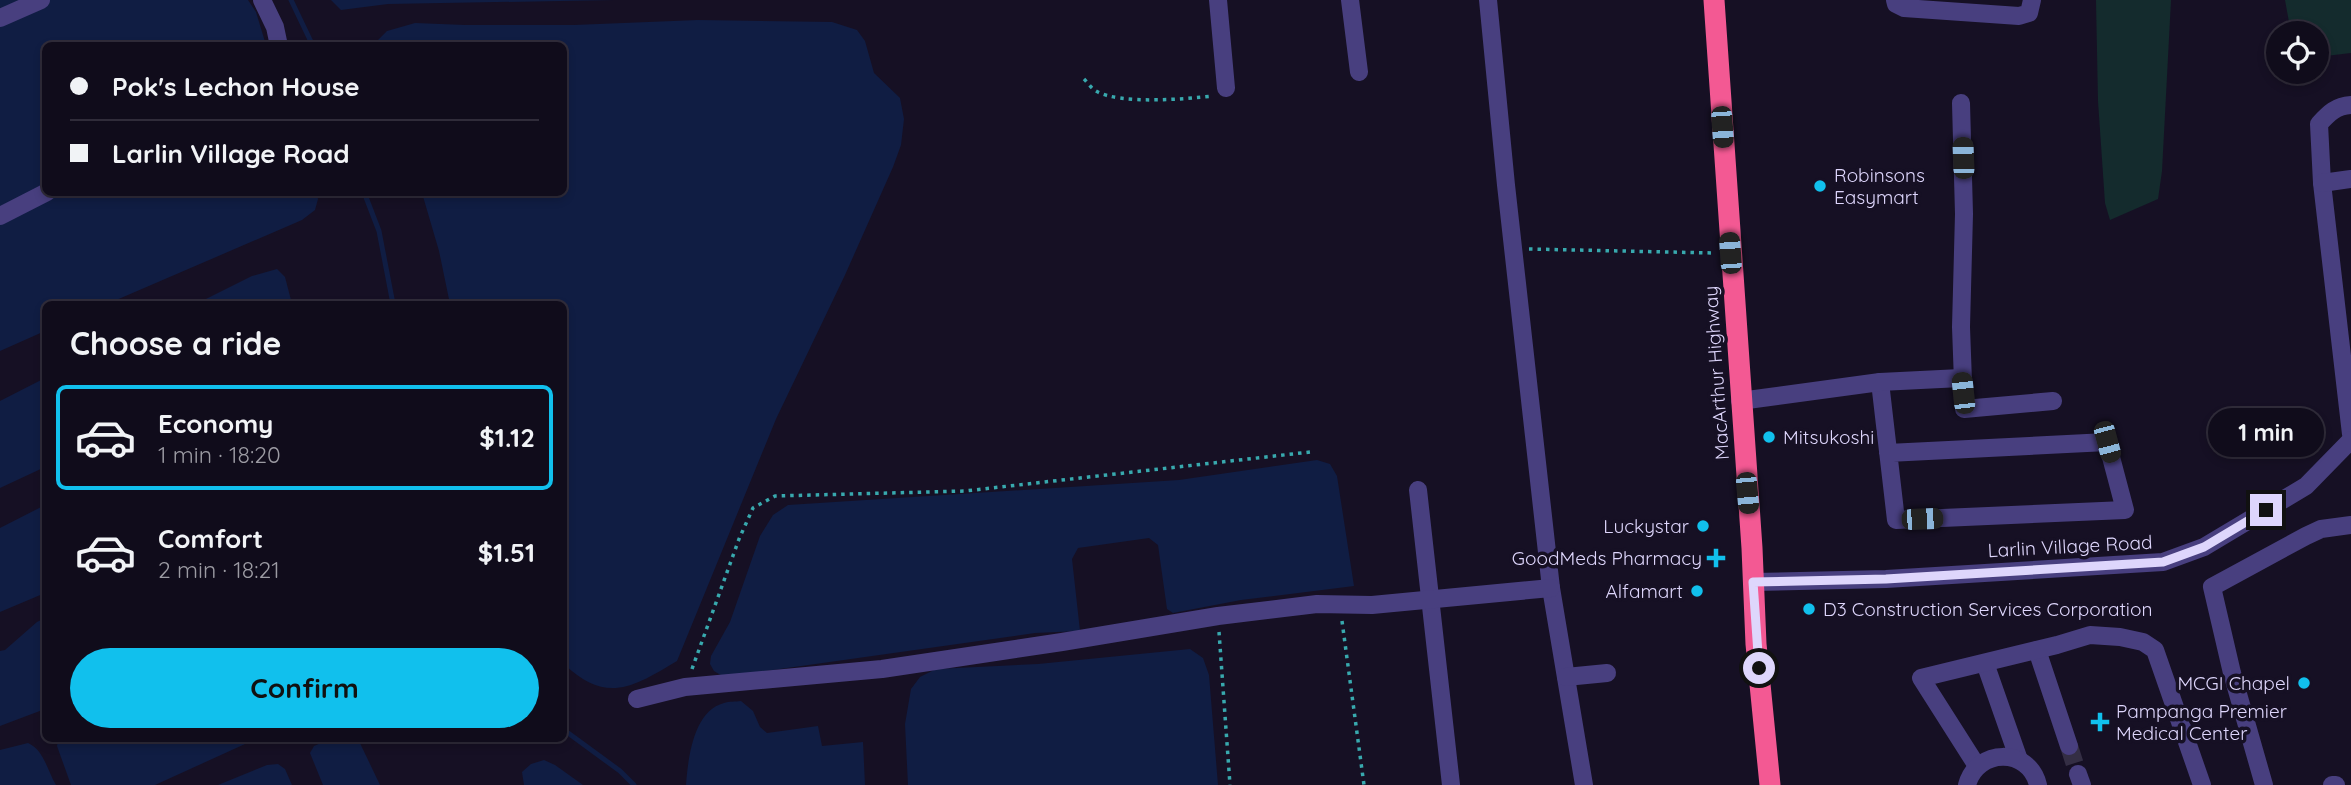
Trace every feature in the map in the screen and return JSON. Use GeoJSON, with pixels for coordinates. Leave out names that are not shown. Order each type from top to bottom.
{"type":"FeatureCollection","features":[{"type":"Feature","properties":{"kind":"highway","name":"MacArthur Highway"},"geometry":{"type":"LineString","coordinates":[[1714,0],[1756,644],[1770,785]]}},
{"type":"Feature","properties":{"kind":"street"},"geometry":{"type":"LineString","coordinates":[[0,18],[41,0]]}},
{"type":"Feature","properties":{"kind":"street"},"geometry":{"type":"LineString","coordinates":[[262,0],[275,27],[278,42]]}},
{"type":"Feature","properties":{"kind":"street"},"geometry":{"type":"LineString","coordinates":[[1218,0],[1226,88]]}},
{"type":"Feature","properties":{"kind":"street"},"geometry":{"type":"LineString","coordinates":[[1350,0],[1359,72]]}},
{"type":"Feature","properties":{"kind":"street"},"geometry":{"type":"LineString","coordinates":[[1488,0],[1551,588],[1584,785]]}},
{"type":"Feature","properties":{"kind":"street"},"geometry":{"type":"LineString","coordinates":[[1895,0],[1896,4],[1904,8],[2019,16],[2029,13],[2032,0]]}},
{"type":"Feature","properties":{"kind":"street"},"geometry":{"type":"LineString","coordinates":[[1961,103],[1964,214],[1961,378],[1964,408],[2053,401]]}},
{"type":"Feature","properties":{"kind":"street"},"geometry":{"type":"LineString","coordinates":[[2351,105],[2340,106],[2328,113],[2319,124],[2322,183],[2351,434]]}},
{"type":"Feature","properties":{"kind":"street"},"geometry":{"type":"LineString","coordinates":[[2322,183],[2351,179]]}},
{"type":"Feature","properties":{"kind":"street"},"geometry":{"type":"LineString","coordinates":[[0,216],[42,195]]}},
{"type":"Feature","properties":{"kind":"street"},"geometry":{"type":"LineString","coordinates":[[1740,401],[1880,382],[1961,378]]}},
{"type":"Feature","properties":{"kind":"street"},"geometry":{"type":"LineString","coordinates":[[1880,382],[1888,453],[1896,520],[2125,510],[2107,442],[1888,453]]}},
{"type":"Feature","properties":{"kind":"street","name":"Larlin Village Road"},"geometry":{"type":"LineString","coordinates":[[1753,582],[1886,579],[2163,562],[2204,547],[2306,486],[2351,440]]}},
{"type":"Feature","properties":{"kind":"street"},"geometry":{"type":"LineString","coordinates":[[1418,490],[1451,785]]}},
{"type":"Feature","properties":{"kind":"street"},"geometry":{"type":"LineString","coordinates":[[2264,785],[2235,686],[2212,587],[2321,529],[2351,525]]}},
{"type":"Feature","properties":{"kind":"street"},"geometry":{"type":"LineString","coordinates":[[637,699],[685,687],[882,669],[1218,616],[1317,604],[1372,605],[1551,588]]}},
{"type":"Feature","properties":{"kind":"street"},"geometry":{"type":"LineString","coordinates":[[1977,766],[1921,678],[2090,635],[2120,637],[2143,642],[2155,650],[2202,785]]}},
{"type":"Feature","properties":{"kind":"street"},"geometry":{"type":"LineString","coordinates":[[2037,650],[2069,746]]}},
{"type":"Feature","properties":{"kind":"street"},"geometry":{"type":"LineString","coordinates":[[1985,663],[2019,760]]}},
{"type":"Feature","properties":{"kind":"street"},"geometry":{"type":"LineString","coordinates":[[1566,677],[1607,673]]}},
{"type":"Feature","properties":{"kind":"street"},"geometry":{"type":"LineString","coordinates":[[1967,785],[1977,766],[1993,757],[2011,757],[2019,760],[2032,772],[2038,785]]}},
{"type":"Feature","properties":{"kind":"path"},"geometry":{"type":"LineString","coordinates":[[1084,79],[1098,92],[1155,100],[1217,96],[1226,88]]}},
{"type":"Feature","properties":{"kind":"path"},"geometry":{"type":"LineString","coordinates":[[1513,248],[1730,253]]}},
{"type":"Feature","properties":{"kind":"path"},"geometry":{"type":"LineString","coordinates":[[685,687],[738,539],[753,508],[775,496],[965,491],[1310,452]]}},
{"type":"Feature","properties":{"kind":"path"},"geometry":{"type":"LineString","coordinates":[[1340,606],[1364,785]]}},
{"type":"Feature","properties":{"kind":"path"},"geometry":{"type":"LineString","coordinates":[[1218,616],[1230,785]]}},
{"type":"Feature","properties":{"kind":"green space"},"geometry":{"type":"Polygon","coordinates":[[[2096,0],[2171,0],[2162,171],[2158,199],[2110,220],[2105,203],[2098,101],[2096,0]]]}},
{"type":"Feature","properties":{"kind":"green space"},"geometry":{"type":"Polygon","coordinates":[[[2285,0],[2351,0],[2351,53],[2329,56],[2329,21],[2289,21],[2285,0]]]}},
{"type":"Feature","properties":{"kind":"water"},"geometry":{"type":"Polygon","coordinates":[[[0,0],[248,0],[256,12],[265,42],[42,42],[42,196],[317,196],[315,210],[302,220],[114,301],[42,301],[42,332],[0,351],[0,0]]]}},
{"type":"Feature","properties":{"kind":"water"},"geometry":{"type":"Polygon","coordinates":[[[331,0],[614,0],[388,4],[341,10],[331,0]]]}},
{"type":"Feature","properties":{"kind":"water"},"geometry":{"type":"Polygon","coordinates":[[[698,20],[832,22],[857,30],[865,41],[874,73],[900,98],[904,119],[901,145],[893,167],[776,419],[677,661],[646,678],[619,688],[593,684],[567,666],[567,301],[449,301],[439,251],[423,196],[567,196],[567,42],[376,42],[387,31],[415,23],[574,25],[698,20]]]}},
{"type":"Feature","properties":{"kind":"water"},"geometry":{"type":"Polygon","coordinates":[[[277,269],[285,277],[291,301],[202,301],[252,276],[277,269]]]}},
{"type":"Feature","properties":{"kind":"water"},"geometry":{"type":"Polygon","coordinates":[[[42,380],[42,468],[0,488],[0,401],[42,380]]]}},
{"type":"Feature","properties":{"kind":"water"},"geometry":{"type":"Polygon","coordinates":[[[1317,460],[1330,464],[1337,476],[1354,586],[1241,600],[1173,613],[1167,609],[1158,545],[1149,538],[1078,548],[1072,559],[1080,631],[1035,633],[724,677],[714,671],[710,664],[711,656],[730,622],[760,536],[773,515],[788,505],[1179,480],[1317,460]]]}},
{"type":"Feature","properties":{"kind":"water"},"geometry":{"type":"Polygon","coordinates":[[[42,507],[42,594],[0,612],[0,528],[42,507]]]}},
{"type":"Feature","properties":{"kind":"water"},"geometry":{"type":"Polygon","coordinates":[[[42,620],[42,710],[0,726],[0,651],[5,650],[42,620]]]}},
{"type":"Feature","properties":{"kind":"water"},"geometry":{"type":"Polygon","coordinates":[[[1190,649],[1203,658],[1209,675],[1218,785],[908,785],[905,724],[911,689],[920,677],[936,669],[1038,664],[1190,649]]]}},
{"type":"Feature","properties":{"kind":"water"},"geometry":{"type":"Polygon","coordinates":[[[741,701],[753,711],[760,727],[767,733],[818,726],[822,746],[863,742],[865,785],[686,785],[694,737],[705,716],[724,703],[741,701]]]}},
{"type":"Feature","properties":{"kind":"water"},"geometry":{"type":"Polygon","coordinates":[[[58,742],[249,742],[155,785],[71,785],[57,746],[58,742]]]}},
{"type":"Feature","properties":{"kind":"water"},"geometry":{"type":"Polygon","coordinates":[[[323,742],[359,742],[380,785],[323,785],[310,753],[314,746],[323,742]]]}},
{"type":"Feature","properties":{"kind":"water"},"geometry":{"type":"Polygon","coordinates":[[[28,743],[42,755],[56,785],[0,785],[0,750],[28,743]]]}},
{"type":"Feature","properties":{"kind":"water"},"geometry":{"type":"Polygon","coordinates":[[[544,760],[583,785],[524,785],[522,772],[531,764],[544,760]]]}},
{"type":"Feature","properties":{"kind":"water"},"geometry":{"type":"Polygon","coordinates":[[[278,764],[285,769],[292,785],[218,785],[267,765],[278,764]]]}},
{"type":"Feature","properties":{"kind":"waterway"},"geometry":{"type":"LineString","coordinates":[[291,0],[311,42]]}},
{"type":"Feature","properties":{"kind":"waterway"},"geometry":{"type":"LineString","coordinates":[[366,196],[379,231],[392,301]]}},
{"type":"Feature","properties":{"kind":"waterway"},"geometry":{"type":"LineString","coordinates":[[567,732],[620,771],[634,785]]}},
{"type":"Feature","properties":{"kind":"tunnel"},"geometry":{"type":"LineString","coordinates":[[2069,746],[2078,774]]}},
{"type":"Feature","properties":{"kind":"place","name":"Robinsons Easymart"},"geometry":{"type":"Point","coordinates":[1820,186]}},
{"type":"Feature","properties":{"kind":"place","name":"Mitsukoshi"},"geometry":{"type":"Point","coordinates":[1769,437]}},
{"type":"Feature","properties":{"kind":"place","name":"Luckystar"},"geometry":{"type":"Point","coordinates":[1703,526]}},
{"type":"Feature","properties":{"kind":"place","name":"GoodMeds Pharmacy"},"geometry":{"type":"Point","coordinates":[1716,558]}},
{"type":"Feature","properties":{"kind":"place","name":"Alfamart"},"geometry":{"type":"Point","coordinates":[1697,591]}},
{"type":"Feature","properties":{"kind":"place","name":"D3 Construction Services Corporation"},"geometry":{"type":"Point","coordinates":[1809,609]}},
{"type":"Feature","properties":{"kind":"place","name":"MCGI Chapel"},"geometry":{"type":"Point","coordinates":[2304,683]}},
{"type":"Feature","properties":{"kind":"place","name":"Pampanga Premier Medical Center"},"geometry":{"type":"Point","coordinates":[2100,722]}},
{"type":"Feature","properties":{"kind":"route"},"geometry":{"type":"LineString","coordinates":[[1759,668],[1753,582],[1886,579],[2163,562],[2204,547],[2266,510]]}}]}
